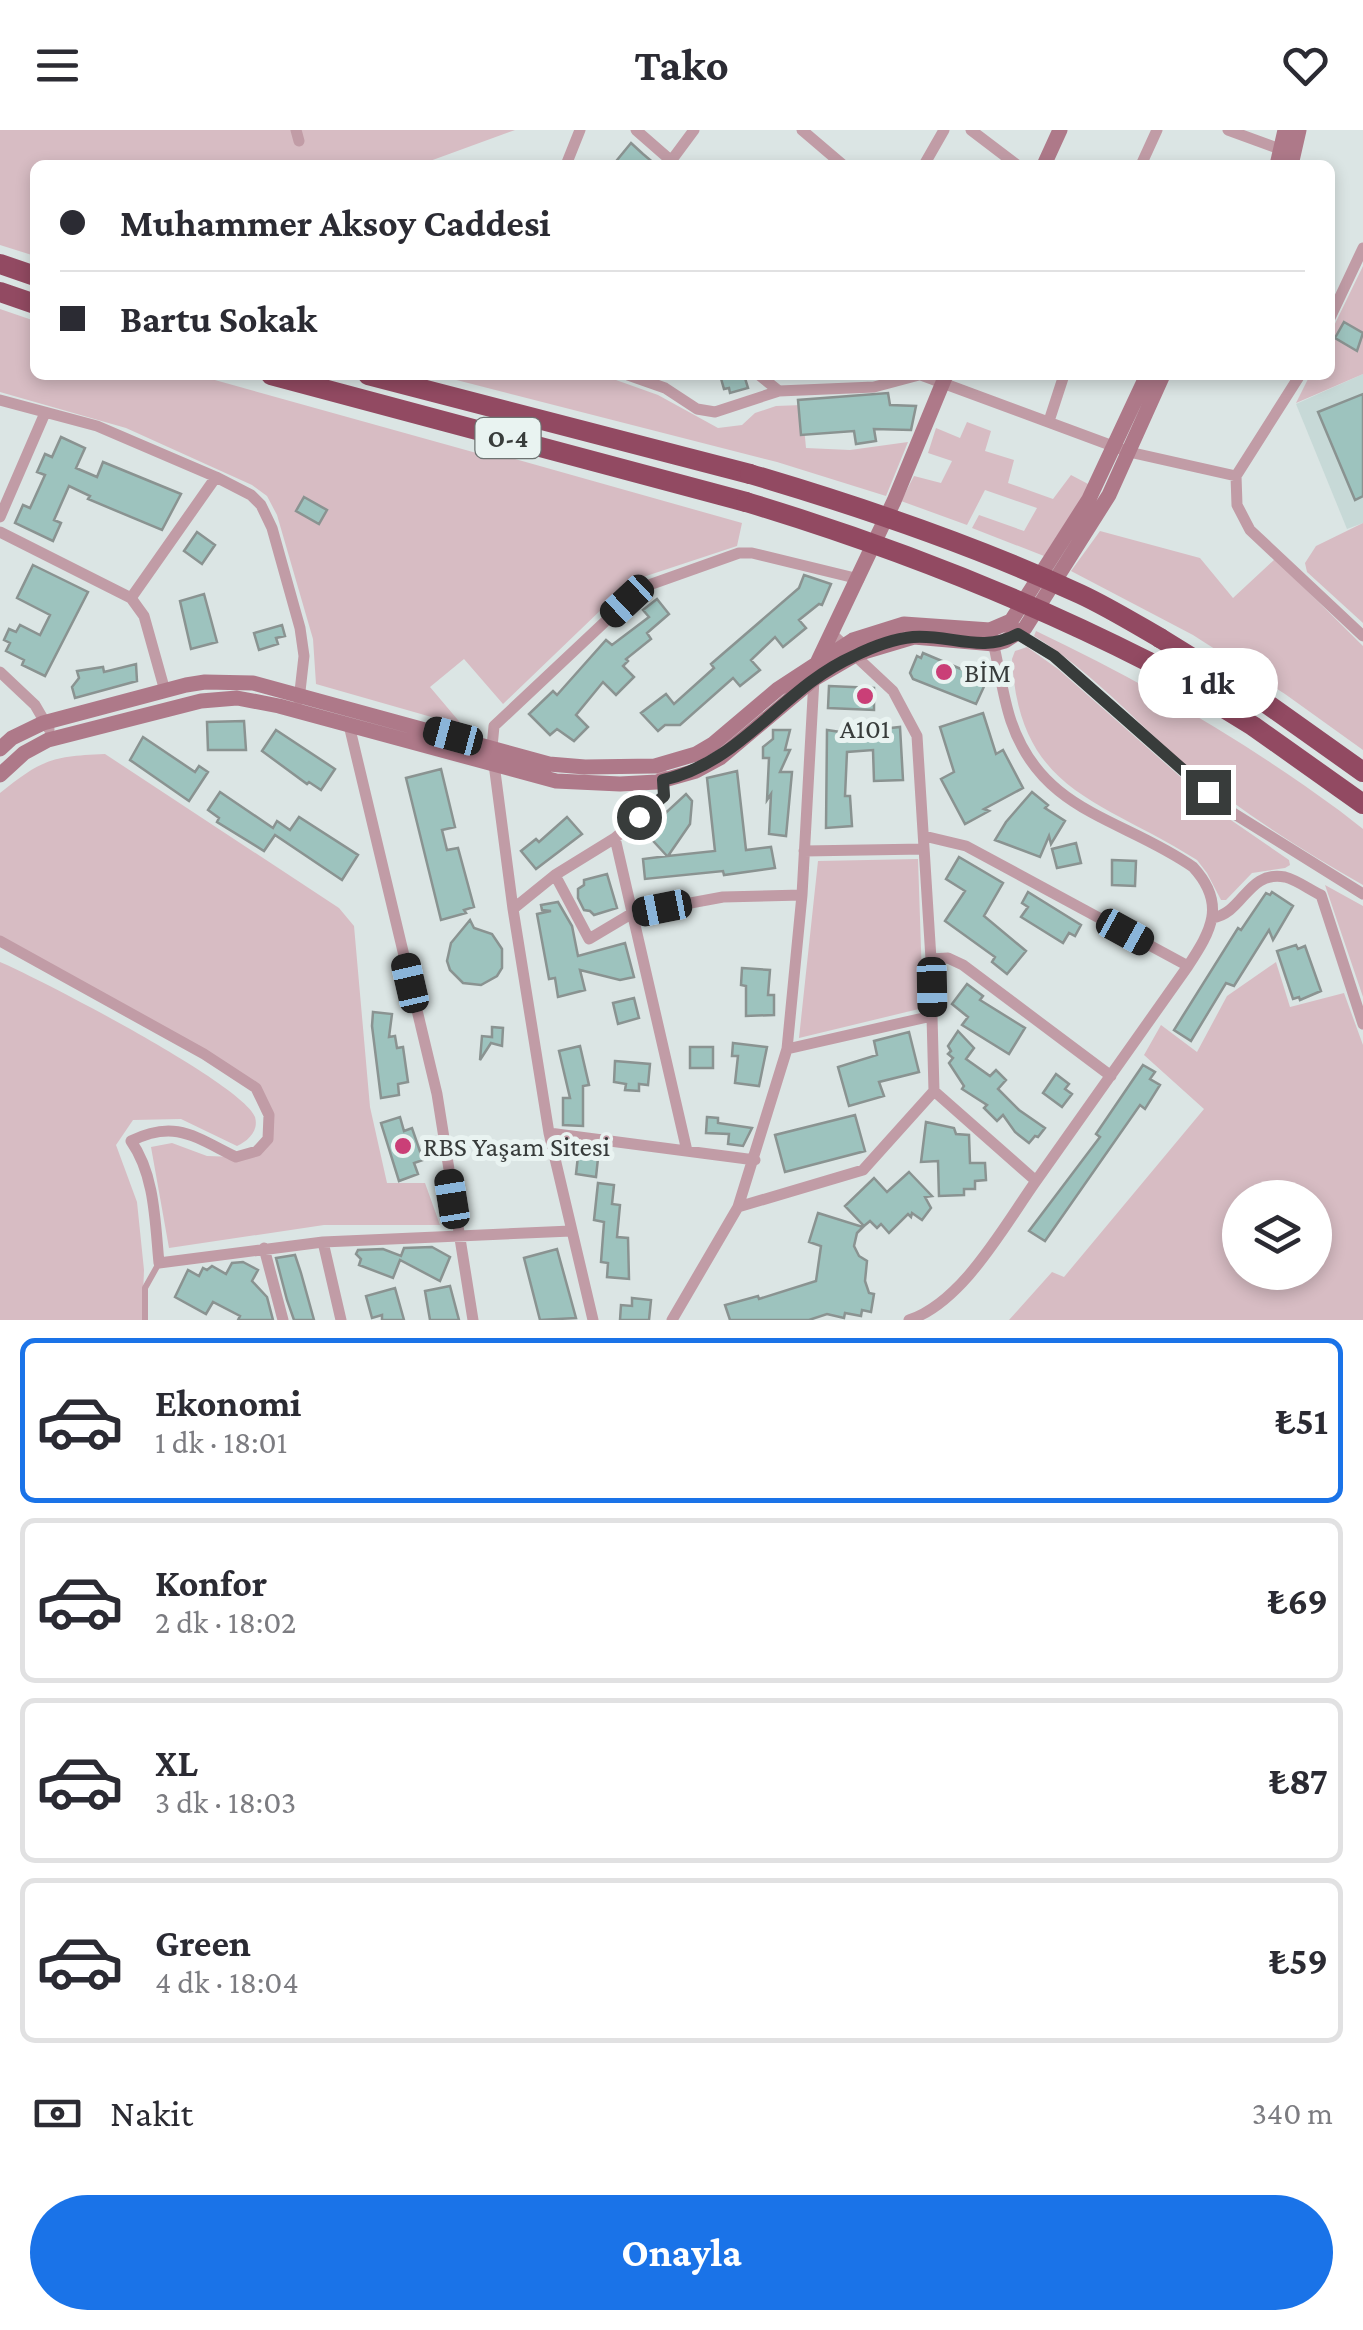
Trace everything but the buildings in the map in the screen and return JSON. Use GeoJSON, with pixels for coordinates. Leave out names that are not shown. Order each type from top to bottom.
{"type":"FeatureCollection","features":[{"type":"Feature","properties":{"kind":"highway"},"geometry":{"type":"LineString","coordinates":[[0,264],[30,274]]}},
{"type":"Feature","properties":{"kind":"highway"},"geometry":{"type":"LineString","coordinates":[[0,292],[30,302]]}},
{"type":"Feature","properties":{"kind":"highway","name":"O-4"},"geometry":{"type":"LineString","coordinates":[[290,380],[746,502],[858,537],[992,588],[1149,662],[1253,726],[1363,804]]}},
{"type":"Feature","properties":{"kind":"highway","name":"O-4"},"geometry":{"type":"LineString","coordinates":[[387,380],[750,474],[834,499],[1001,561],[1082,594],[1160,638],[1270,706],[1363,772]]}},
{"type":"Feature","properties":{"kind":"main road"},"geometry":{"type":"LineString","coordinates":[[1046,160],[1060,130]]}},
{"type":"Feature","properties":{"kind":"main road"},"geometry":{"type":"LineString","coordinates":[[1285,130],[1286,158]]}},
{"type":"Feature","properties":{"kind":"main road"},"geometry":{"type":"LineString","coordinates":[[1286,158],[1299,130]]}},
{"type":"Feature","properties":{"kind":"main road"},"geometry":{"type":"LineString","coordinates":[[0,776],[24,753],[55,738],[220,698],[298,703],[550,764],[662,772],[696,770],[720,758],[814,680],[843,645],[859,579],[944,380]]}},
{"type":"Feature","properties":{"kind":"main road"},"geometry":{"type":"LineString","coordinates":[[0,749],[12,738],[46,722],[165,691],[225,681],[253,683],[348,725],[575,783],[620,784],[662,772],[713,744],[778,689],[843,645],[1025,628],[1086,536],[1122,449],[1144,380]]}},
{"type":"Feature","properties":{"kind":"main road"},"geometry":{"type":"LineString","coordinates":[[1122,449],[1160,380]]}},
{"type":"Feature","properties":{"kind":"main road"},"geometry":{"type":"LineString","coordinates":[[814,680],[818,660]]}},
{"type":"Feature","properties":{"kind":"main road"},"geometry":{"type":"LineString","coordinates":[[492,747],[494,764]]}},
{"type":"Feature","properties":{"kind":"street"},"geometry":{"type":"LineString","coordinates":[[568,160],[580,130]]}},
{"type":"Feature","properties":{"kind":"street"},"geometry":{"type":"LineString","coordinates":[[636,130],[670,160]]}},
{"type":"Feature","properties":{"kind":"street"},"geometry":{"type":"LineString","coordinates":[[675,160],[694,130]]}},
{"type":"Feature","properties":{"kind":"street"},"geometry":{"type":"LineString","coordinates":[[802,130],[837,160]]}},
{"type":"Feature","properties":{"kind":"street"},"geometry":{"type":"LineString","coordinates":[[927,160],[944,130]]}},
{"type":"Feature","properties":{"kind":"street"},"geometry":{"type":"LineString","coordinates":[[971,130],[1010,160]]}},
{"type":"Feature","properties":{"kind":"street"},"geometry":{"type":"LineString","coordinates":[[1143,160],[1157,130]]}},
{"type":"Feature","properties":{"kind":"street"},"geometry":{"type":"LineString","coordinates":[[1228,130],[1286,158]]}},
{"type":"Feature","properties":{"kind":"street"},"geometry":{"type":"LineString","coordinates":[[1335,307],[1363,248]]}},
{"type":"Feature","properties":{"kind":"street"},"geometry":{"type":"LineString","coordinates":[[645,380],[706,412],[723,411],[779,391],[874,387],[901,380]]}},
{"type":"Feature","properties":{"kind":"street"},"geometry":{"type":"LineString","coordinates":[[765,380],[779,391]]}},
{"type":"Feature","properties":{"kind":"street"},"geometry":{"type":"LineString","coordinates":[[950,380],[1122,449],[1236,476]]}},
{"type":"Feature","properties":{"kind":"street"},"geometry":{"type":"LineString","coordinates":[[1048,421],[1062,380]]}},
{"type":"Feature","properties":{"kind":"street"},"geometry":{"type":"LineString","coordinates":[[1297,380],[1236,476],[1236,506],[1250,530],[1363,636]]}},
{"type":"Feature","properties":{"kind":"street"},"geometry":{"type":"LineString","coordinates":[[0,400],[98,426],[216,477],[260,505],[272,528],[303,642],[298,703]]}},
{"type":"Feature","properties":{"kind":"street"},"geometry":{"type":"LineString","coordinates":[[0,517],[46,413]]}},
{"type":"Feature","properties":{"kind":"street"},"geometry":{"type":"LineString","coordinates":[[131,598],[216,477]]}},
{"type":"Feature","properties":{"kind":"street"},"geometry":{"type":"LineString","coordinates":[[0,532],[98,578],[131,598],[144,616],[165,691]]}},
{"type":"Feature","properties":{"kind":"street"},"geometry":{"type":"LineString","coordinates":[[492,747],[494,726],[627,601],[650,585],[752,553],[859,579]]}},
{"type":"Feature","properties":{"kind":"street"},"geometry":{"type":"LineString","coordinates":[[1002,633],[1054,656],[1233,812],[1363,894]]}},
{"type":"Feature","properties":{"kind":"street"},"geometry":{"type":"LineString","coordinates":[[909,1320],[923,1316],[957,1290],[1211,930],[1208,892],[1193,867],[1072,803],[1048,783],[1013,727],[1002,633]]}},
{"type":"Feature","properties":{"kind":"street"},"geometry":{"type":"LineString","coordinates":[[738,1207],[862,1170],[934,1091],[932,958],[920,751],[912,721],[892,691],[843,645]]}},
{"type":"Feature","properties":{"kind":"street"},"geometry":{"type":"LineString","coordinates":[[0,672],[25,694],[55,738]]}},
{"type":"Feature","properties":{"kind":"street"},"geometry":{"type":"LineString","coordinates":[[672,1320],[738,1207],[787,1049],[802,895],[814,680]]}},
{"type":"Feature","properties":{"kind":"street"},"geometry":{"type":"LineString","coordinates":[[348,725],[437,1094],[473,1320]]}},
{"type":"Feature","properties":{"kind":"street"},"geometry":{"type":"LineString","coordinates":[[494,764],[549,1132],[593,1320]]}},
{"type":"Feature","properties":{"kind":"street"},"geometry":{"type":"LineString","coordinates":[[513,908],[615,838],[664,796],[662,772]]}},
{"type":"Feature","properties":{"kind":"street"},"geometry":{"type":"LineString","coordinates":[[615,838],[687,1151]]}},
{"type":"Feature","properties":{"kind":"street"},"geometry":{"type":"LineString","coordinates":[[804,851],[924,842],[966,846],[1188,966]]}},
{"type":"Feature","properties":{"kind":"street"},"geometry":{"type":"LineString","coordinates":[[1296,882],[1308,862]]}},
{"type":"Feature","properties":{"kind":"street"},"geometry":{"type":"LineString","coordinates":[[555,876],[589,939],[631,914],[724,897],[802,895]]}},
{"type":"Feature","properties":{"kind":"street"},"geometry":{"type":"LineString","coordinates":[[1212,918],[1230,913],[1256,881],[1280,877],[1322,895],[1363,1024]]}},
{"type":"Feature","properties":{"kind":"street"},"geometry":{"type":"LineString","coordinates":[[0,940],[204,1054],[256,1088],[269,1116],[268,1139],[257,1150],[236,1156],[190,1134],[156,1129],[130,1141],[144,1159],[159,1263],[323,1242],[571,1231]]}},
{"type":"Feature","properties":{"kind":"street"},"geometry":{"type":"LineString","coordinates":[[932,958],[956,960],[1111,1076]]}},
{"type":"Feature","properties":{"kind":"street"},"geometry":{"type":"LineString","coordinates":[[787,1049],[932,1016]]}},
{"type":"Feature","properties":{"kind":"street"},"geometry":{"type":"LineString","coordinates":[[934,1091],[1036,1182]]}},
{"type":"Feature","properties":{"kind":"street"},"geometry":{"type":"LineString","coordinates":[[549,1132],[755,1160]]}},
{"type":"Feature","properties":{"kind":"street"},"geometry":{"type":"LineString","coordinates":[[323,1242],[341,1320]]}},
{"type":"Feature","properties":{"kind":"street"},"geometry":{"type":"LineString","coordinates":[[264,1248],[283,1320]]}},
{"type":"Feature","properties":{"kind":"lane"},"geometry":{"type":"LineString","coordinates":[[145,1320],[145,1288],[159,1263]]}},
{"type":"Feature","properties":{"kind":"shaded area"},"geometry":{"type":"Polygon","coordinates":[[[0,130],[515,130],[433,160],[30,160],[30,254],[0,245],[0,130]]]}},
{"type":"Feature","properties":{"kind":"shaded area"},"geometry":{"type":"Polygon","coordinates":[[[1363,266],[1363,374],[1296,403],[1308,380],[1335,380],[1335,324],[1363,266]]]}},
{"type":"Feature","properties":{"kind":"shaded area"},"geometry":{"type":"Polygon","coordinates":[[[0,309],[30,319],[30,380],[215,380],[742,523],[737,546],[631,581],[503,704],[464,659],[430,687],[463,726],[316,684],[313,639],[277,515],[267,496],[252,485],[126,428],[0,392],[0,309]]]}},
{"type":"Feature","properties":{"kind":"shaded area"},"geometry":{"type":"Polygon","coordinates":[[[1363,374],[1363,523],[1347,529],[1296,404],[1363,374]]]}},
{"type":"Feature","properties":{"kind":"shaded area"},"geometry":{"type":"Polygon","coordinates":[[[457,380],[616,380],[658,395],[718,428],[742,425],[755,413],[776,406],[802,405],[806,448],[850,450],[908,442],[886,496],[777,462],[457,380]]]}},
{"type":"Feature","properties":{"kind":"shaded area"},"geometry":{"type":"Polygon","coordinates":[[[967,422],[991,431],[985,451],[1014,460],[1008,483],[1053,499],[1071,475],[1090,485],[1044,556],[972,528],[979,515],[1024,531],[1037,508],[985,490],[967,525],[901,501],[914,476],[941,483],[952,461],[928,453],[936,428],[960,438],[967,422]]]}},
{"type":"Feature","properties":{"kind":"shaded area"},"geometry":{"type":"Polygon","coordinates":[[[1363,523],[1363,623],[1307,572],[1305,563],[1316,546],[1363,523]]]}},
{"type":"Feature","properties":{"kind":"shaded area"},"geometry":{"type":"Polygon","coordinates":[[[1100,531],[1200,558],[1233,598],[1275,559],[1363,646],[1363,750],[1193,635],[1071,571],[1100,531]]]}},
{"type":"Feature","properties":{"kind":"shaded area"},"geometry":{"type":"Polygon","coordinates":[[[1036,631],[1192,714],[1340,811],[1363,829],[1363,885],[1228,799],[1167,749],[1094,680],[1034,636],[1036,631]]]}},
{"type":"Feature","properties":{"kind":"shaded area"},"geometry":{"type":"Polygon","coordinates":[[[1027,647],[1058,669],[1225,816],[1289,860],[1290,865],[1252,873],[1226,900],[1221,900],[1197,860],[1071,787],[1048,765],[1030,738],[1018,704],[1012,659],[1015,651],[1027,647]]]}},
{"type":"Feature","properties":{"kind":"shaded area"},"geometry":{"type":"Polygon","coordinates":[[[105,754],[339,908],[354,926],[370,1107],[387,1183],[425,1183],[440,1225],[324,1225],[169,1248],[151,1147],[172,1143],[207,1156],[236,1157],[268,1139],[269,1116],[256,1088],[0,941],[0,793],[48,762],[105,754]]]}},
{"type":"Feature","properties":{"kind":"shaded area"},"geometry":{"type":"Polygon","coordinates":[[[918,859],[923,1008],[799,1038],[818,861],[918,859]]]}},
{"type":"Feature","properties":{"kind":"shaded area"},"geometry":{"type":"Polygon","coordinates":[[[1325,885],[1363,906],[1363,997],[1325,885]]]}},
{"type":"Feature","properties":{"kind":"shaded area"},"geometry":{"type":"Polygon","coordinates":[[[0,962],[180,1058],[216,1081],[255,1117],[252,1135],[237,1146],[181,1119],[133,1120],[116,1145],[137,1202],[144,1270],[142,1320],[0,1320],[0,962]]]}},
{"type":"Feature","properties":{"kind":"shaded area"},"geometry":{"type":"Polygon","coordinates":[[[1276,962],[1290,1007],[1344,993],[1363,1045],[1363,1320],[1009,1320],[1052,1272],[1064,1277],[1204,1109],[1144,1055],[1161,1025],[1197,1052],[1227,996],[1276,962]]]}},
{"type":"Feature","properties":{"kind":"place","name":"BİM"},"geometry":{"type":"Point","coordinates":[944,672]}},
{"type":"Feature","properties":{"kind":"place","name":"A101"},"geometry":{"type":"Point","coordinates":[865,696]}},
{"type":"Feature","properties":{"kind":"place","name":"RBS Yaşam Sitesi"},"geometry":{"type":"Point","coordinates":[403,1146]}},
{"type":"Feature","properties":{"kind":"route"},"geometry":{"type":"LineString","coordinates":[[639,817],[664,796],[663,780],[720,758],[822,673],[857,654],[914,637],[994,644],[1018,634],[1054,656],[1208,792]]}}]}
